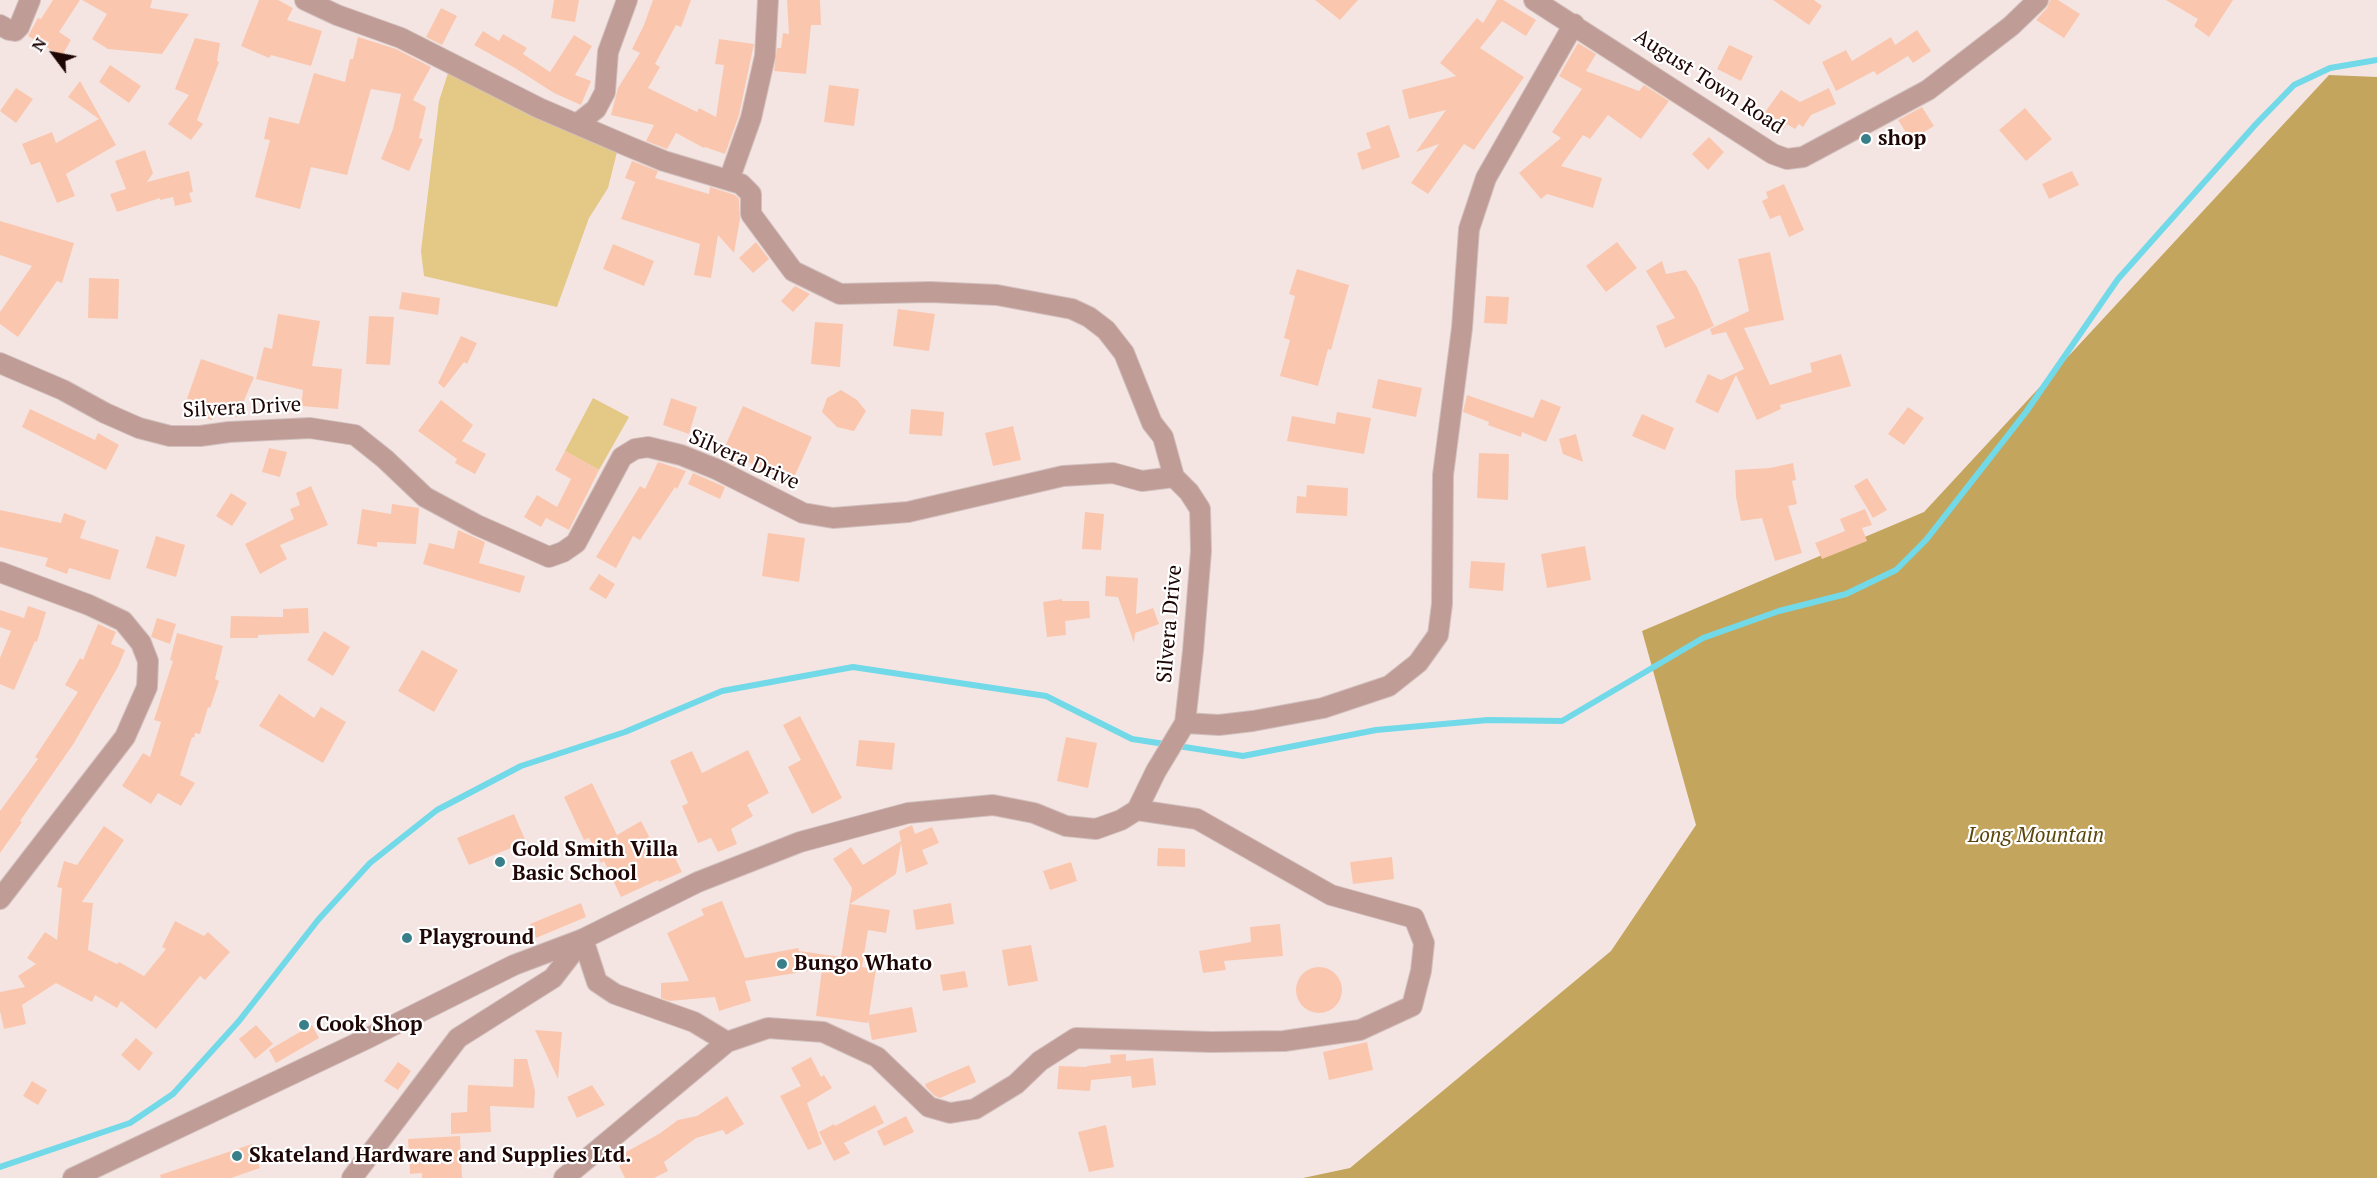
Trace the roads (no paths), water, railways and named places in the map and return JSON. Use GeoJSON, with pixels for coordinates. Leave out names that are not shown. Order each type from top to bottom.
{"type":"FeatureCollection","features":[{"type":"Feature","properties":{"kind":"street"},"geometry":{"type":"LineString","coordinates":[[0,25],[15,31],[20,27],[30,0]]}},
{"type":"Feature","properties":{"kind":"street"},"geometry":{"type":"LineString","coordinates":[[305,0],[337,15],[401,38],[455,64],[495,87],[664,161],[741,184],[751,194],[751,214],[793,271],[840,294],[930,292],[997,296],[1072,309],[1089,316],[1106,330],[1124,353],[1152,423],[1163,436],[1174,477]]}},
{"type":"Feature","properties":{"kind":"street"},"geometry":{"type":"LineString","coordinates":[[577,124],[596,109],[604,92],[608,52],[627,0]]}},
{"type":"Feature","properties":{"kind":"street"},"geometry":{"type":"LineString","coordinates":[[729,180],[751,118],[765,56],[768,0]]}},
{"type":"Feature","properties":{"kind":"street","name":"August Town Road"},"geometry":{"type":"LineString","coordinates":[[1534,0],[1773,154],[1787,159],[1803,157],[1928,90],[2011,26],[2038,0]]}},
{"type":"Feature","properties":{"kind":"street"},"geometry":{"type":"LineString","coordinates":[[73,1178],[356,1045],[514,965],[583,939],[698,882],[800,842],[908,813],[993,805],[1034,813],[1066,826],[1096,829],[1121,820],[1137,810],[1156,771],[1180,731],[1323,708],[1389,686],[1418,663],[1438,635],[1442,604],[1443,475],[1462,328],[1469,229],[1490,170],[1574,24]]}},
{"type":"Feature","properties":{"kind":"street","name":"Silvera Drive"},"geometry":{"type":"LineString","coordinates":[[0,363],[63,390],[139,428],[170,436],[310,428],[355,435],[385,459],[425,497],[477,525],[549,557],[563,552],[576,543],[622,457],[635,449],[648,447],[681,455],[716,469],[803,513],[833,518],[908,512],[1063,476],[1113,473],[1142,481],[1174,477],[1189,492],[1200,509],[1201,551],[1193,651],[1180,731]]}},
{"type":"Feature","properties":{"kind":"street"},"geometry":{"type":"LineString","coordinates":[[0,572],[89,605],[123,621],[141,643],[148,661],[147,687],[125,736],[0,899]]}},
{"type":"Feature","properties":{"kind":"street"},"geometry":{"type":"LineString","coordinates":[[564,1178],[727,1042],[768,1028],[823,1032],[877,1057],[929,1107],[950,1113],[975,1109],[1016,1084],[1040,1061],[1076,1038],[1212,1042],[1284,1041],[1360,1030],[1412,1006],[1421,970],[1424,943],[1414,918],[1331,895],[1197,819],[1137,810]]}},
{"type":"Feature","properties":{"kind":"street"},"geometry":{"type":"LineString","coordinates":[[583,939],[597,982],[615,994],[694,1022],[727,1042]]}},
{"type":"Feature","properties":{"kind":"street"},"geometry":{"type":"LineString","coordinates":[[352,1178],[458,1038],[553,978],[583,939]]}},
{"type":"Feature","properties":{"kind":"waterway"},"geometry":{"type":"LineString","coordinates":[[0,1167],[130,1123],[173,1094],[239,1021],[318,920],[370,863],[437,810],[521,766],[625,732],[722,691],[853,667],[1046,696],[1132,739],[1243,756],[1376,730],[1488,720],[1562,721],[1703,638],[1779,611],[1846,594],[1896,570],[1926,540],[2026,412],[2118,279],[2256,124],[2294,85],[2330,68],[2377,60]]}},
{"type":"Feature","properties":{"kind":"place","name":"shop"},"geometry":{"type":"Point","coordinates":[1866,139]}},
{"type":"Feature","properties":{"kind":"place","name":"Gold Smith Villa Basic School"},"geometry":{"type":"Point","coordinates":[500,862]}},
{"type":"Feature","properties":{"kind":"place","name":"Playground"},"geometry":{"type":"Point","coordinates":[407,938]}},
{"type":"Feature","properties":{"kind":"place","name":"Bungo Whato"},"geometry":{"type":"Point","coordinates":[782,964]}},
{"type":"Feature","properties":{"kind":"place","name":"Cook Shop"},"geometry":{"type":"Point","coordinates":[304,1025]}},
{"type":"Feature","properties":{"kind":"place","name":"Skateland Hardware and Supplies Ltd."},"geometry":{"type":"Point","coordinates":[237,1156]}},
{"type":"Feature","properties":{"kind":"park label","name":"Long Mountain"},"geometry":{"type":"Point","coordinates":[2036,836]}}]}
